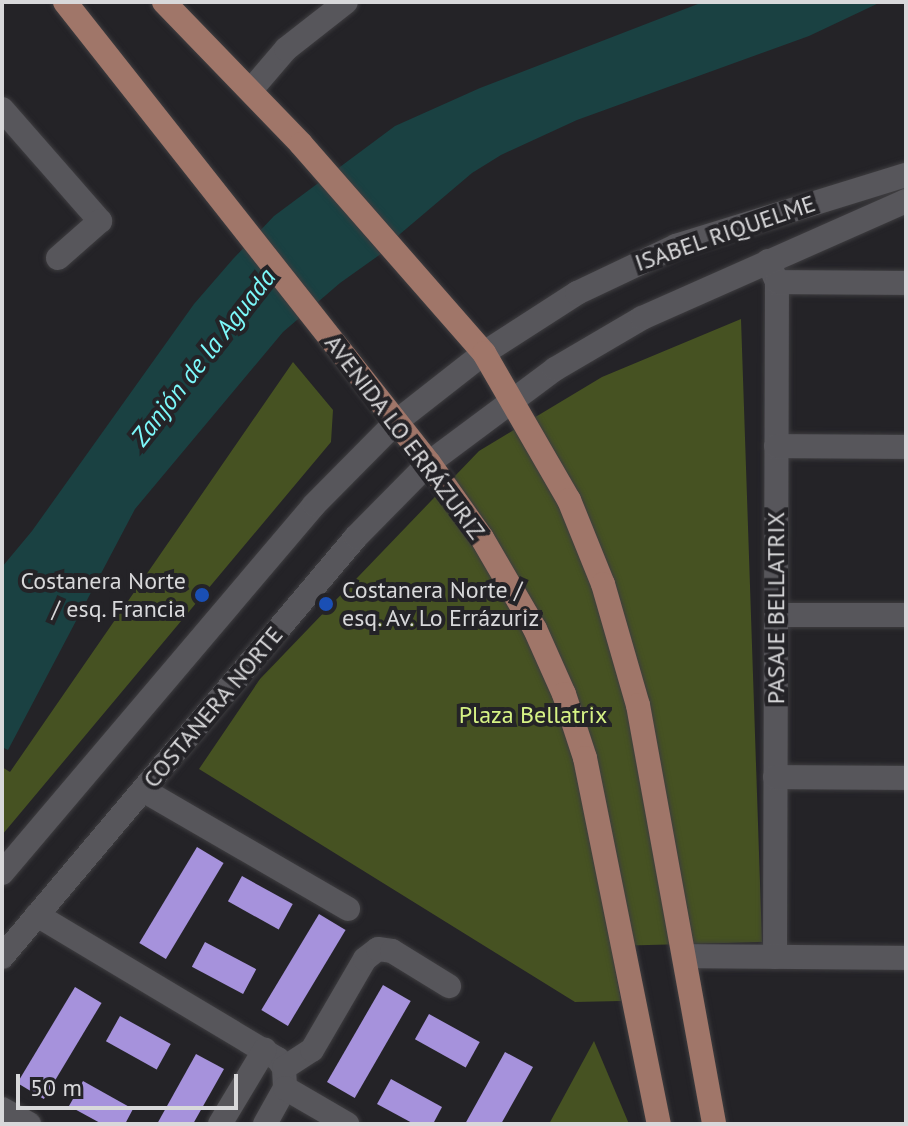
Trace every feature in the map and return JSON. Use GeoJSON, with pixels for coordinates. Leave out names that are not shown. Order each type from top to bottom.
{"type":"FeatureCollection","features":[{"type":"Feature","properties":{"kind":"main road","name":"AVENIDA LO ERRÁZURIZ"},"geometry":{"type":"LineString","coordinates":[[65,2],[429,463],[509,583],[535,629],[574,720],[594,798],[659,1124]]}},
{"type":"Feature","properties":{"kind":"main road"},"geometry":{"type":"LineString","coordinates":[[164,2],[301,144],[414,269],[484,353],[569,500],[608,599],[638,705],[714,1124]]}},
{"type":"Feature","properties":{"kind":"street"},"geometry":{"type":"LineString","coordinates":[[251,90],[286,49],[346,2]]}},
{"type":"Feature","properties":{"kind":"street"},"geometry":{"type":"LineString","coordinates":[[2,109],[100,221],[58,258]]}},
{"type":"Feature","properties":{"kind":"street","name":"ISABEL RIQUELME"},"geometry":{"type":"LineString","coordinates":[[396,422],[484,353],[577,293],[676,246],[906,175]]}},
{"type":"Feature","properties":{"kind":"street","name":"ISABEL RIQUELME"},"geometry":{"type":"LineString","coordinates":[[429,463],[513,399],[642,318],[773,272],[906,201]]}},
{"type":"Feature","properties":{"kind":"street"},"geometry":{"type":"LineString","coordinates":[[773,272],[906,283]]}},
{"type":"Feature","properties":{"kind":"street","name":"PASAJE BELLATRIX"},"geometry":{"type":"LineString","coordinates":[[773,272],[776,446],[775,957]]}},
{"type":"Feature","properties":{"kind":"street"},"geometry":{"type":"LineString","coordinates":[[2,873],[268,557],[396,422]]}},
{"type":"Feature","properties":{"kind":"street"},"geometry":{"type":"LineString","coordinates":[[776,446],[906,447]]}},
{"type":"Feature","properties":{"kind":"street","name":"COSTANERA NORTE"},"geometry":{"type":"LineString","coordinates":[[2,957],[356,537],[429,463]]}},
{"type":"Feature","properties":{"kind":"street"},"geometry":{"type":"LineString","coordinates":[[776,615],[906,615]]}},
{"type":"Feature","properties":{"kind":"street"},"geometry":{"type":"LineString","coordinates":[[775,777],[906,778]]}},
{"type":"Feature","properties":{"kind":"street"},"geometry":{"type":"LineString","coordinates":[[143,790],[348,909]]}},
{"type":"Feature","properties":{"kind":"street"},"geometry":{"type":"LineString","coordinates":[[37,915],[265,1049],[284,1078],[347,1124]]}},
{"type":"Feature","properties":{"kind":"street"},"geometry":{"type":"LineString","coordinates":[[265,1124],[284,1078],[312,1050],[365,959],[378,949],[392,951],[449,986]]}},
{"type":"Feature","properties":{"kind":"street"},"geometry":{"type":"LineString","coordinates":[[684,956],[906,958]]}},
{"type":"Feature","properties":{"kind":"street"},"geometry":{"type":"LineString","coordinates":[[220,1124],[265,1049]]}},
{"type":"Feature","properties":{"kind":"street"},"geometry":{"type":"LineString","coordinates":[[2,1109],[29,1124]]}},
{"type":"Feature","properties":{"kind":"green space","name":"Plaza Bellatrix"},"geometry":{"type":"Polygon","coordinates":[[[741,319],[762,942],[611,946],[621,1001],[575,1002],[199,769],[260,679],[479,451],[602,377],[741,319]]]}},
{"type":"Feature","properties":{"kind":"green space"},"geometry":{"type":"Polygon","coordinates":[[[293,362],[333,410],[331,442],[2,835],[2,767],[10,772],[293,362]]]}},
{"type":"Feature","properties":{"kind":"green space"},"geometry":{"type":"Polygon","coordinates":[[[594,1041],[629,1124],[549,1124],[594,1041]]]}},
{"type":"Feature","properties":{"kind":"water","name":"Zanjón de la Aguada"},"geometry":{"type":"Polygon","coordinates":[[[703,2],[881,2],[809,36],[577,120],[501,155],[472,173],[380,251],[392,246],[340,283],[283,332],[135,509],[8,750],[2,747],[2,567],[32,531],[194,304],[233,259],[274,216],[395,126],[480,88],[703,2]]]}},
{"type":"Feature","properties":{"kind":"building"},"geometry":{"type":"Polygon","coordinates":[[[197,847],[224,863],[166,959],[139,943],[197,847]]]}},
{"type":"Feature","properties":{"kind":"building"},"geometry":{"type":"Polygon","coordinates":[[[242,876],[293,904],[279,929],[228,901],[242,876]]]}},
{"type":"Feature","properties":{"kind":"building"},"geometry":{"type":"Polygon","coordinates":[[[319,914],[346,930],[288,1026],[261,1010],[319,914]]]}},
{"type":"Feature","properties":{"kind":"building"},"geometry":{"type":"Polygon","coordinates":[[[205,942],[256,969],[243,994],[192,967],[205,942]]]}},
{"type":"Feature","properties":{"kind":"building"},"geometry":{"type":"Polygon","coordinates":[[[383,985],[411,1001],[355,1098],[327,1082],[383,985]]]}},
{"type":"Feature","properties":{"kind":"building"},"geometry":{"type":"Polygon","coordinates":[[[75,987],[102,1003],[44,1099],[17,1083],[75,987]]]}},
{"type":"Feature","properties":{"kind":"building"},"geometry":{"type":"Polygon","coordinates":[[[429,1014],[480,1042],[466,1067],[415,1039],[429,1014]]]}},
{"type":"Feature","properties":{"kind":"building"},"geometry":{"type":"Polygon","coordinates":[[[120,1016],[171,1044],[157,1069],[106,1041],[120,1016]]]}},
{"type":"Feature","properties":{"kind":"building"},"geometry":{"type":"Polygon","coordinates":[[[505,1052],[533,1067],[501,1124],[465,1124],[505,1052]]]}},
{"type":"Feature","properties":{"kind":"building"},"geometry":{"type":"Polygon","coordinates":[[[196,1054],[224,1069],[193,1124],[157,1124],[196,1054]]]}},
{"type":"Feature","properties":{"kind":"building"},"geometry":{"type":"Polygon","coordinates":[[[391,1079],[442,1107],[433,1124],[414,1124],[377,1104],[391,1079]]]}},
{"type":"Feature","properties":{"kind":"building"},"geometry":{"type":"Polygon","coordinates":[[[83,1081],[133,1109],[125,1124],[102,1124],[69,1106],[83,1081]]]}},
{"type":"Feature","properties":{"kind":"place","name":"Costanera Norte / esq. Francia"},"geometry":{"type":"Point","coordinates":[202,595]}},
{"type":"Feature","properties":{"kind":"place","name":"Costanera Norte / esq. Av. Lo Errázuriz"},"geometry":{"type":"Point","coordinates":[326,604]}}]}
